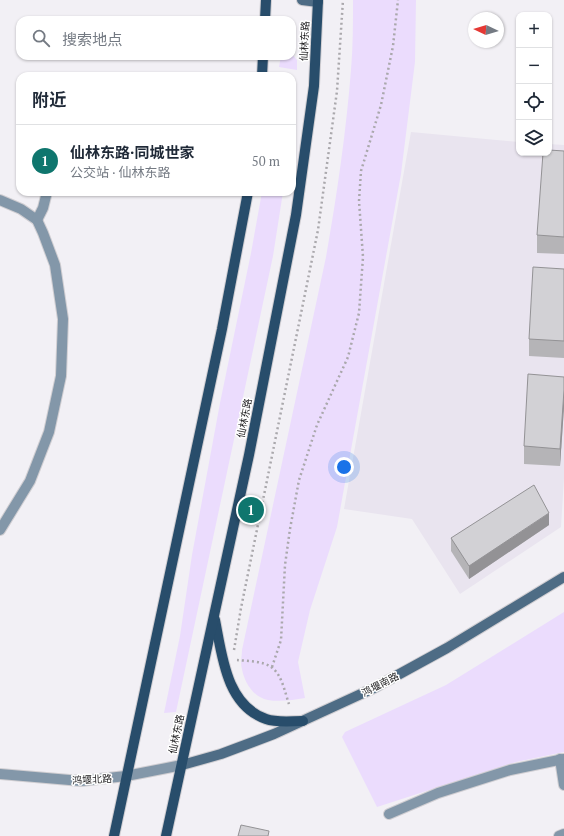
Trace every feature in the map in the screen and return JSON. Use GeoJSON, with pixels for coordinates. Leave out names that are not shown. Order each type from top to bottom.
{"type":"FeatureCollection","features":[{"type":"Feature","properties":{"kind":"main road"},"geometry":{"type":"LineString","coordinates":[[265,16],[266,0]]}},
{"type":"Feature","properties":{"kind":"main road","name":"仙林东路"},"geometry":{"type":"LineString","coordinates":[[166,836],[249,455],[296,216],[314,86],[318,1]]}},
{"type":"Feature","properties":{"kind":"main road"},"geometry":{"type":"LineString","coordinates":[[262,72],[263,60]]}},
{"type":"Feature","properties":{"kind":"main road"},"geometry":{"type":"LineString","coordinates":[[114,836],[222,329],[247,196]]}},
{"type":"Feature","properties":{"kind":"main road"},"geometry":{"type":"LineString","coordinates":[[214,616],[227,675],[235,693],[243,703],[251,711],[266,719],[303,721]]}},
{"type":"Feature","properties":{"kind":"street"},"geometry":{"type":"LineString","coordinates":[[302,0],[318,1]]}},
{"type":"Feature","properties":{"kind":"street"},"geometry":{"type":"LineString","coordinates":[[37,220],[43,208],[46,196]]}},
{"type":"Feature","properties":{"kind":"street"},"geometry":{"type":"LineString","coordinates":[[0,200],[21,208],[37,220],[44,233],[54,265],[63,319],[61,376],[49,432],[30,481],[0,530]]}},
{"type":"Feature","properties":{"kind":"street","name":"鸿堰南路"},"geometry":{"type":"LineString","coordinates":[[182,764],[235,749],[274,734],[374,688],[441,652],[564,577]]}},
{"type":"Feature","properties":{"kind":"street"},"geometry":{"type":"LineString","coordinates":[[389,814],[438,793],[481,779],[510,770],[562,759],[564,785]]}},
{"type":"Feature","properties":{"kind":"street","name":"鸿堰北路"},"geometry":{"type":"LineString","coordinates":[[0,774],[76,781],[126,776],[182,764]]}},
{"type":"Feature","properties":{"kind":"street"},"geometry":{"type":"LineString","coordinates":[[559,836],[564,834]]}},
{"type":"Feature","properties":{"kind":"path"},"geometry":{"type":"LineString","coordinates":[[234,652],[235,636],[242,600],[318,230],[337,91],[343,0]]}},
{"type":"Feature","properties":{"kind":"path"},"geometry":{"type":"LineString","coordinates":[[272,667],[281,640],[285,565],[299,480],[317,425],[348,357],[359,312],[362,257],[359,201],[361,171],[381,105],[393,46],[398,0]]}},
{"type":"Feature","properties":{"kind":"path"},"geometry":{"type":"LineString","coordinates":[[237,660],[264,664],[272,667],[278,675],[289,704]]}},
{"type":"Feature","properties":{"kind":"shaded area"},"geometry":{"type":"Polygon","coordinates":[[[353,0],[416,0],[415,62],[401,174],[337,527],[310,610],[298,662],[305,698],[273,701],[263,699],[250,689],[241,667],[242,650],[330,234],[347,117],[352,53],[353,0]]]}},
{"type":"Feature","properties":{"kind":"shaded area"},"geometry":{"type":"Polygon","coordinates":[[[296,59],[297,60],[297,70],[279,67],[280,60],[296,59]]]}},
{"type":"Feature","properties":{"kind":"shaded area"},"geometry":{"type":"Polygon","coordinates":[[[411,132],[516,142],[516,156],[552,156],[552,144],[564,145],[564,478],[561,527],[460,594],[412,519],[344,509],[411,132]]]}},
{"type":"Feature","properties":{"kind":"shaded area"},"geometry":{"type":"Polygon","coordinates":[[[261,196],[282,196],[273,256],[176,712],[164,713],[180,636],[192,555],[220,403],[261,196]]]}},
{"type":"Feature","properties":{"kind":"shaded area"},"geometry":{"type":"Polygon","coordinates":[[[564,612],[564,752],[516,762],[377,807],[342,737],[345,732],[446,685],[564,612]]]}},
{"type":"Feature","properties":{"kind":"building"},"geometry":{"type":"Polygon","coordinates":[[[552,150],[564,151],[564,237],[537,235],[543,156],[552,156],[552,150]]]}},
{"type":"Feature","properties":{"kind":"building"},"geometry":{"type":"Polygon","coordinates":[[[533,267],[564,269],[564,341],[529,339],[533,267]]]}},
{"type":"Feature","properties":{"kind":"building"},"geometry":{"type":"Polygon","coordinates":[[[528,374],[564,377],[560,449],[524,446],[528,374]]]}},
{"type":"Feature","properties":{"kind":"building"},"geometry":{"type":"Polygon","coordinates":[[[534,485],[549,513],[469,566],[451,538],[534,485]]]}},
{"type":"Feature","properties":{"kind":"building"},"geometry":{"type":"Polygon","coordinates":[[[241,825],[269,831],[268,836],[238,836],[241,825]]]}},
{"type":"Feature","properties":{"kind":"place","name":"仙林东路·同城世家"},"geometry":{"type":"Point","coordinates":[251,510]}}]}
